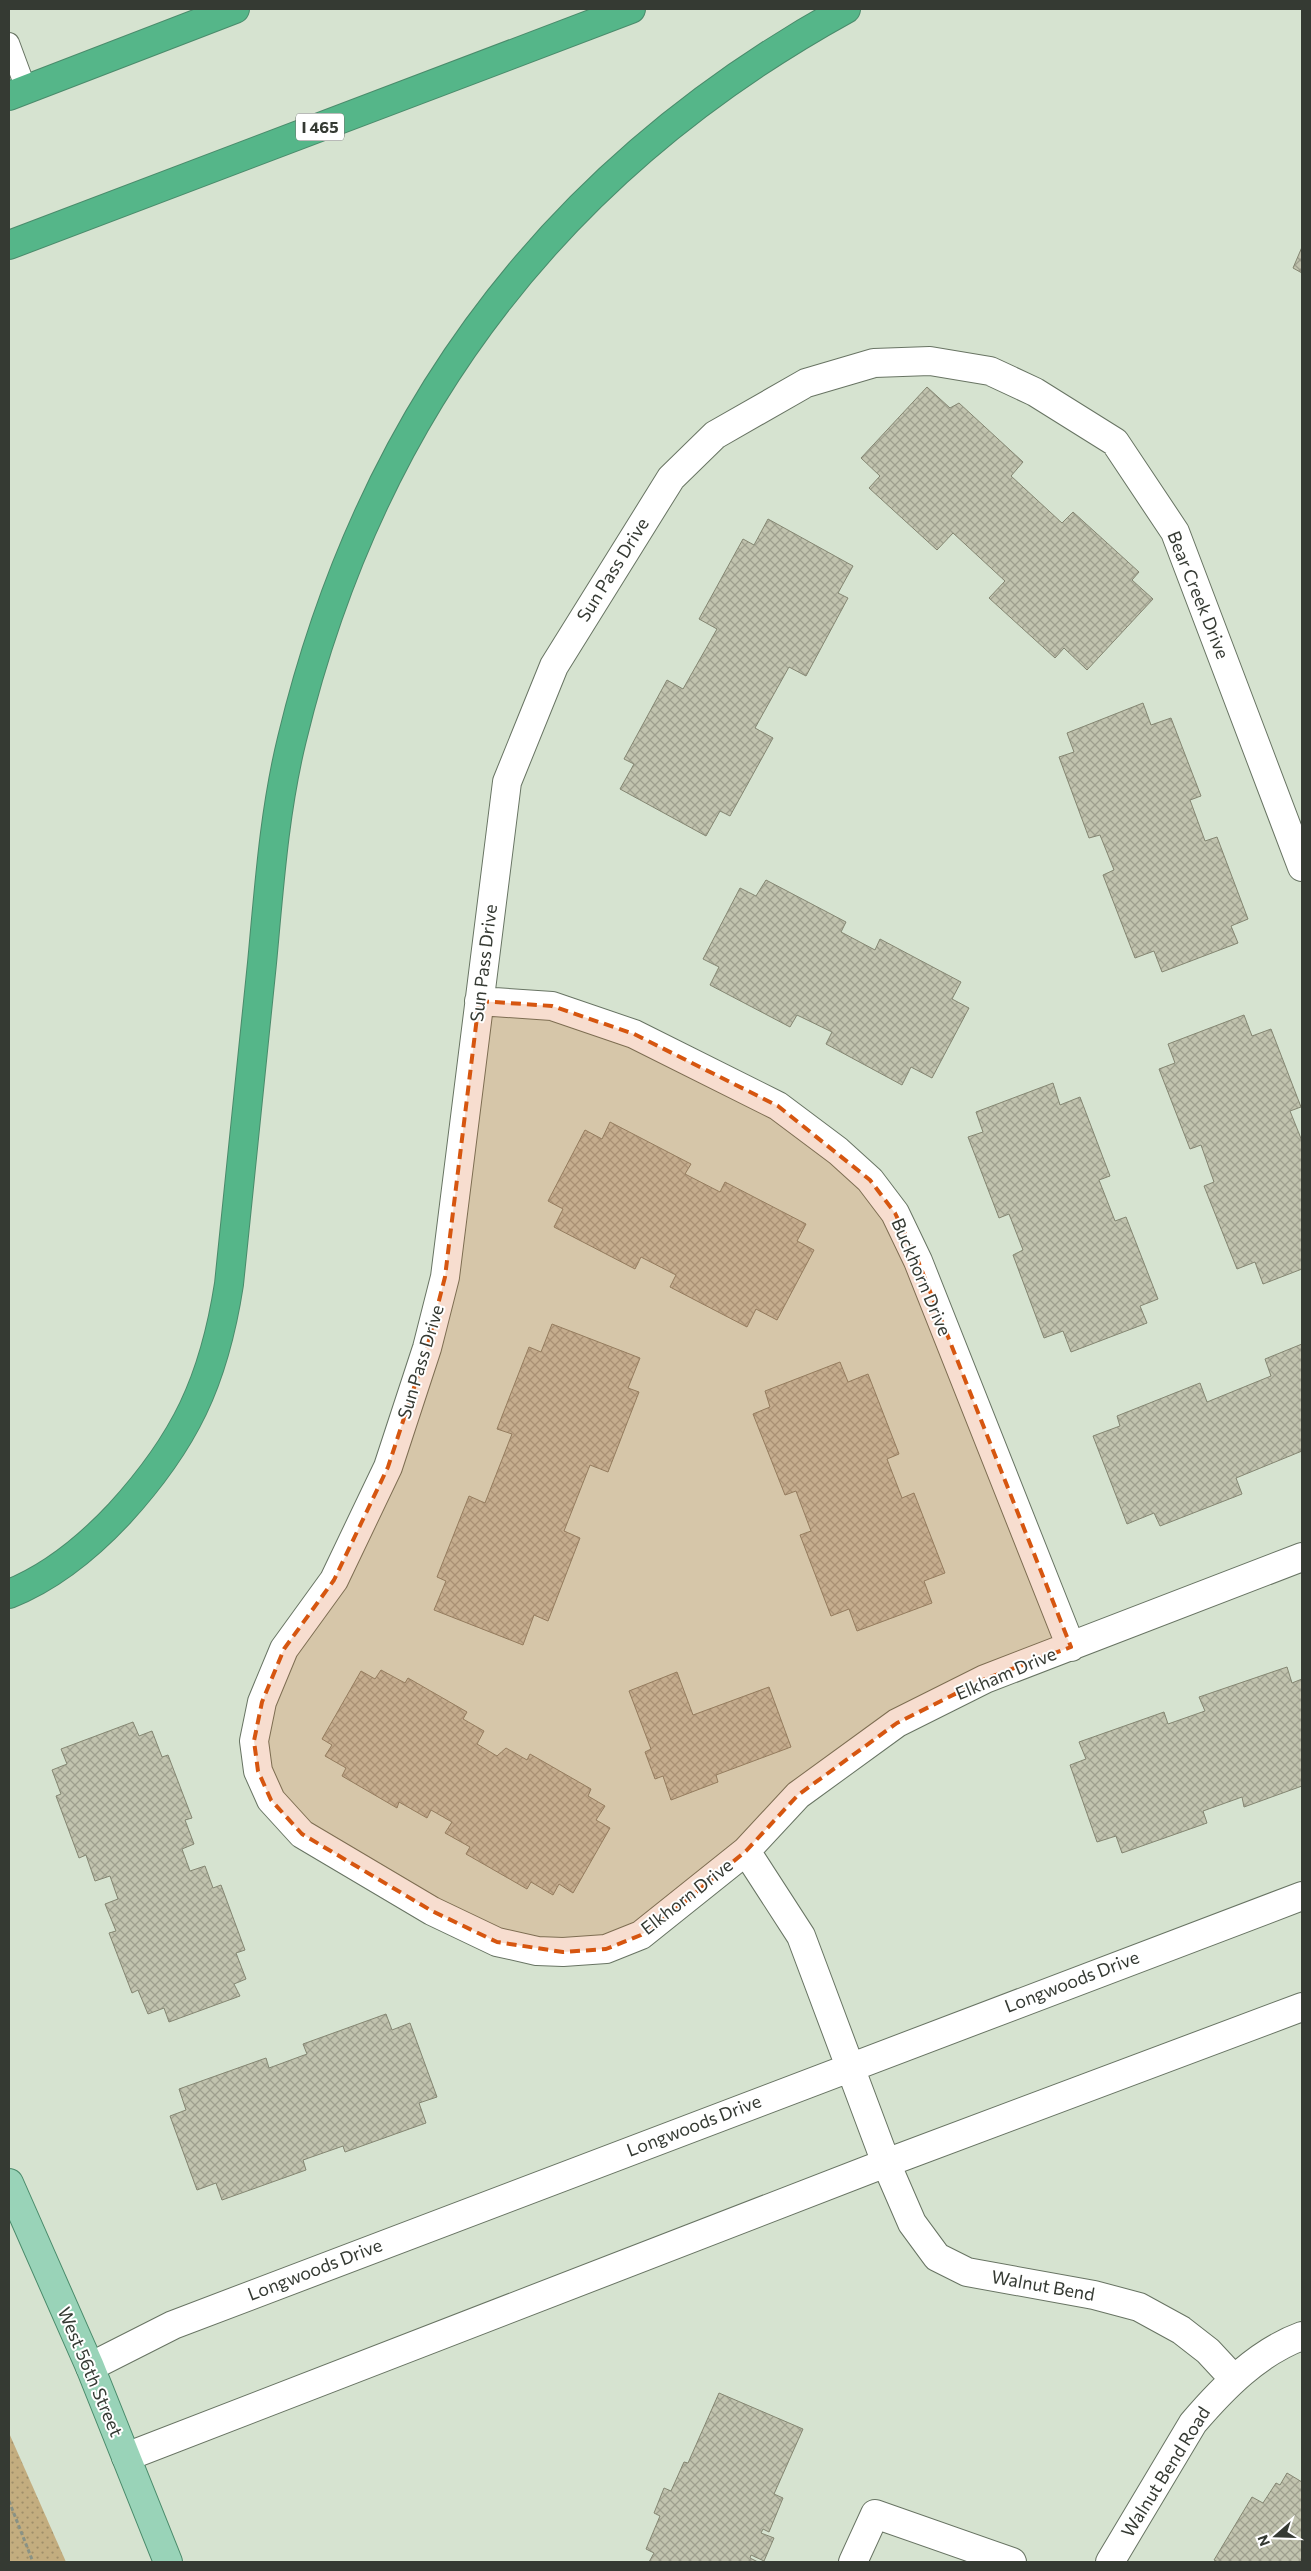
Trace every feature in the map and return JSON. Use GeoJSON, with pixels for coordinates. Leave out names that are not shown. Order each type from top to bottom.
{"type":"FeatureCollection","features":[{"type":"Feature","properties":{"kind":"highway"},"geometry":{"type":"LineString","coordinates":[[17,93],[235,9]]}},
{"type":"Feature","properties":{"kind":"highway","name":"I 465"},"geometry":{"type":"LineString","coordinates":[[9,245],[632,9]]}},
{"type":"Feature","properties":{"kind":"highway"},"geometry":{"type":"LineString","coordinates":[[9,1594],[42,1577],[86,1547],[147,1483],[178,1439],[201,1390],[214,1356],[220,1338],[229,1284],[267,910],[279,815],[291,743],[328,611],[370,510],[407,438],[428,400],[504,292],[594,193],[675,122],[752,65],[846,9]]}},
{"type":"Feature","properties":{"kind":"main road","name":"West 56th Street"},"geometry":{"type":"LineString","coordinates":[[9,2183],[90,2367],[168,2562]]}},
{"type":"Feature","properties":{"kind":"street","name":"Bear Creek Drive"},"geometry":{"type":"LineString","coordinates":[[930,361],[990,371],[1035,392],[1115,442],[1175,532],[1302,867]]}},
{"type":"Feature","properties":{"kind":"street","name":"Sun Pass Drive"},"geometry":{"type":"LineString","coordinates":[[254,1741],[262,1702],[284,1649],[334,1580],[388,1468],[427,1348],[445,1277],[507,782],[554,666],[671,478],[715,434],[806,383],[874,363],[930,361]]}},
{"type":"Feature","properties":{"kind":"street","name":"Buckhorn Drive"},"geometry":{"type":"LineString","coordinates":[[479,1001],[552,1006],[634,1034],[778,1106],[838,1151],[870,1180],[895,1213],[918,1261],[1071,1647]]}},
{"type":"Feature","properties":{"kind":"street","name":"Elkham Drive"},"geometry":{"type":"LineString","coordinates":[[746,1850],[798,1795],[897,1723],[985,1679],[1302,1557]]}},
{"type":"Feature","properties":{"kind":"street","name":"Elkhorn Drive"},"geometry":{"type":"LineString","coordinates":[[254,1741],[258,1771],[271,1800],[302,1834],[432,1910],[497,1942],[537,1951],[563,1952],[606,1949],[641,1935],[746,1850],[801,1936],[886,2163]]}},
{"type":"Feature","properties":{"kind":"street","name":"Longwoods Drive"},"geometry":{"type":"LineString","coordinates":[[90,2367],[173,2324],[1302,1896]]}},
{"type":"Feature","properties":{"kind":"street"},"geometry":{"type":"LineString","coordinates":[[126,2457],[886,2163],[1302,2007]]}},
{"type":"Feature","properties":{"kind":"street","name":"Walnut Bend"},"geometry":{"type":"LineString","coordinates":[[886,2163],[912,2223],[937,2257],[967,2272],[1094,2295],[1139,2307],[1181,2330],[1208,2351],[1234,2380]]}},
{"type":"Feature","properties":{"kind":"street","name":"Walnut Bend Road"},"geometry":{"type":"LineString","coordinates":[[1110,2562],[1193,2423],[1234,2380],[1286,2342],[1302,2336]]}},
{"type":"Feature","properties":{"kind":"street"},"geometry":{"type":"LineString","coordinates":[[853,2562],[875,2514],[1012,2562]]}},
{"type":"Feature","properties":{"kind":"lane"},"geometry":{"type":"LineString","coordinates":[[9,43],[17,93]]}},
{"type":"Feature","properties":{"kind":"path"},"geometry":{"type":"LineString","coordinates":[[9,2501],[33,2562]]}},
{"type":"Feature","properties":{"kind":"highlighted area"},"geometry":{"type":"Polygon","coordinates":[[[479,1001],[552,1006],[634,1034],[778,1106],[870,1180],[895,1213],[918,1261],[1071,1647],[985,1679],[897,1723],[798,1795],[746,1851],[666,1917],[641,1935],[606,1949],[563,1952],[497,1942],[432,1911],[302,1834],[271,1800],[258,1771],[254,1741],[262,1702],[284,1649],[334,1580],[388,1467],[427,1348],[445,1277],[479,1001]]]}},
{"type":"Feature","properties":{"kind":"shaded area"},"geometry":{"type":"Polygon","coordinates":[[[9,2433],[66,2562],[9,2562],[9,2433]]]}},
{"type":"Feature","properties":{"kind":"building"},"geometry":{"type":"Polygon","coordinates":[[[1302,247],[1302,273],[1293,268],[1302,247]]]}},
{"type":"Feature","properties":{"kind":"building"},"geometry":{"type":"Polygon","coordinates":[[[927,387],[950,408],[959,403],[1023,462],[1011,476],[1062,523],[1073,512],[1139,572],[1132,580],[1153,599],[1087,670],[1064,648],[1055,658],[989,598],[1005,581],[953,533],[937,550],[869,488],[880,476],[861,458],[927,387]]]}},
{"type":"Feature","properties":{"kind":"building"},"geometry":{"type":"Polygon","coordinates":[[[768,519],[853,566],[838,593],[848,598],[806,676],[789,667],[755,728],[773,738],[730,816],[720,811],[706,836],[620,789],[634,764],[624,759],[667,680],[683,689],[717,629],[699,619],[743,539],[754,545],[768,519]]]}},
{"type":"Feature","properties":{"kind":"building"},"geometry":{"type":"Polygon","coordinates":[[[1143,703],[1151,725],[1171,718],[1201,796],[1190,800],[1205,841],[1217,837],[1248,919],[1231,926],[1238,943],[1162,972],[1154,951],[1135,958],[1103,875],[1114,870],[1100,835],[1089,838],[1059,757],[1074,752],[1067,733],[1143,703]]]}},
{"type":"Feature","properties":{"kind":"building"},"geometry":{"type":"Polygon","coordinates":[[[766,880],[846,922],[841,932],[875,950],[880,939],[961,982],[952,999],[969,1008],[932,1078],[911,1067],[902,1085],[826,1044],[832,1032],[797,1015],[790,1027],[710,985],[719,967],[703,959],[740,888],[756,896],[766,880]]]}},
{"type":"Feature","properties":{"kind":"building"},"geometry":{"type":"Polygon","coordinates":[[[1244,1015],[1252,1036],[1271,1029],[1301,1107],[1290,1111],[1302,1141],[1302,1269],[1263,1284],[1255,1262],[1237,1269],[1204,1186],[1214,1182],[1201,1145],[1190,1149],[1159,1069],[1175,1063],[1168,1044],[1244,1015]]]}},
{"type":"Feature","properties":{"kind":"building"},"geometry":{"type":"Polygon","coordinates":[[[1053,1083],[1060,1105],[1080,1097],[1110,1176],[1099,1180],[1115,1221],[1126,1217],[1158,1299],[1140,1306],[1147,1323],[1071,1352],[1063,1331],[1044,1338],[1013,1255],[1023,1250],[1009,1214],[999,1218],[968,1137],[983,1132],[976,1112],[1053,1083]]]}},
{"type":"Feature","properties":{"kind":"building"},"geometry":{"type":"Polygon","coordinates":[[[610,1122],[691,1164],[685,1174],[720,1192],[725,1182],[806,1224],[797,1241],[814,1250],[777,1320],[756,1309],[747,1327],[670,1287],[676,1275],[641,1257],[635,1269],[554,1227],[563,1209],[548,1201],[585,1130],[602,1139],[610,1122]]]}},
{"type":"Feature","properties":{"kind":"building"},"geometry":{"type":"Polygon","coordinates":[[[552,1324],[640,1358],[628,1388],[639,1392],[608,1472],[590,1465],[564,1531],[580,1538],[548,1621],[534,1615],[523,1645],[434,1610],[446,1581],[437,1577],[469,1496],[485,1503],[512,1434],[497,1429],[529,1347],[541,1352],[552,1324]]]}},
{"type":"Feature","properties":{"kind":"building"},"geometry":{"type":"Polygon","coordinates":[[[1302,1344],[1302,1451],[1236,1478],[1242,1494],[1160,1526],[1154,1513],[1127,1524],[1093,1436],[1120,1426],[1117,1416],[1200,1383],[1207,1402],[1271,1376],[1265,1359],[1302,1344]]]}},
{"type":"Feature","properties":{"kind":"building"},"geometry":{"type":"Polygon","coordinates":[[[840,1362],[848,1382],[868,1374],[899,1454],[887,1459],[902,1498],[914,1493],[945,1573],[924,1581],[932,1603],[857,1631],[849,1609],[831,1616],[800,1535],[811,1531],[796,1491],[785,1495],[753,1414],[770,1407],[765,1391],[840,1362]]]}},
{"type":"Feature","properties":{"kind":"building"},"geometry":{"type":"Polygon","coordinates":[[[1287,1667],[1292,1683],[1302,1679],[1302,1786],[1244,1807],[1242,1797],[1203,1811],[1207,1823],[1122,1853],[1116,1836],[1097,1842],[1070,1765],[1086,1759],[1079,1742],[1164,1712],[1168,1724],[1205,1711],[1199,1697],[1287,1667]]]}},
{"type":"Feature","properties":{"kind":"building"},"geometry":{"type":"Polygon","coordinates":[[[381,1670],[405,1683],[408,1678],[467,1712],[463,1719],[484,1731],[477,1744],[497,1756],[506,1748],[527,1760],[530,1754],[591,1789],[588,1796],[605,1806],[596,1820],[610,1828],[573,1893],[559,1884],[553,1895],[531,1882],[527,1889],[466,1854],[470,1847],[445,1833],[452,1822],[431,1810],[427,1818],[399,1802],[397,1808],[342,1776],[346,1768],[325,1756],[332,1745],[322,1739],[361,1671],[375,1679],[381,1670]]]}},
{"type":"Feature","properties":{"kind":"building"},"geometry":{"type":"Polygon","coordinates":[[[677,1672],[693,1715],[769,1687],[791,1747],[716,1775],[718,1782],[671,1800],[663,1776],[655,1779],[645,1752],[651,1749],[629,1691],[677,1672]]]}},
{"type":"Feature","properties":{"kind":"building"},"geometry":{"type":"Polygon","coordinates":[[[133,1722],[139,1736],[152,1731],[162,1757],[168,1755],[192,1818],[185,1820],[194,1844],[182,1849],[190,1871],[205,1866],[213,1888],[221,1885],[245,1950],[236,1953],[246,1979],[234,1984],[240,1996],[169,2022],[164,2008],[148,2014],[138,1990],[132,1993],[109,1933],[116,1931],[105,1904],[118,1899],[110,1876],[95,1881],[86,1855],[79,1858],[56,1796],[61,1794],[52,1770],[67,1764],[61,1749],[133,1722]]]}},
{"type":"Feature","properties":{"kind":"building"},"geometry":{"type":"Polygon","coordinates":[[[386,2014],[392,2030],[410,2023],[437,2097],[419,2103],[426,2123],[345,2152],[343,2146],[303,2160],[306,2170],[222,2200],[216,2183],[197,2190],[170,2116],[186,2110],[179,2089],[266,2058],[269,2068],[307,2054],[303,2044],[386,2014]]]}},
{"type":"Feature","properties":{"kind":"building"},"geometry":{"type":"Polygon","coordinates":[[[719,2393],[803,2429],[774,2494],[783,2498],[769,2532],[763,2529],[761,2533],[774,2538],[764,2561],[751,2555],[750,2558],[758,2562],[649,2562],[654,2553],[646,2549],[660,2516],[654,2513],[664,2488],[671,2491],[684,2462],[688,2463],[719,2393]]]}},
{"type":"Feature","properties":{"kind":"building"},"geometry":{"type":"Polygon","coordinates":[[[1287,2473],[1302,2482],[1302,2562],[1218,2562],[1214,2560],[1252,2497],[1263,2503],[1276,2483],[1280,2485],[1287,2473]]]}}]}
